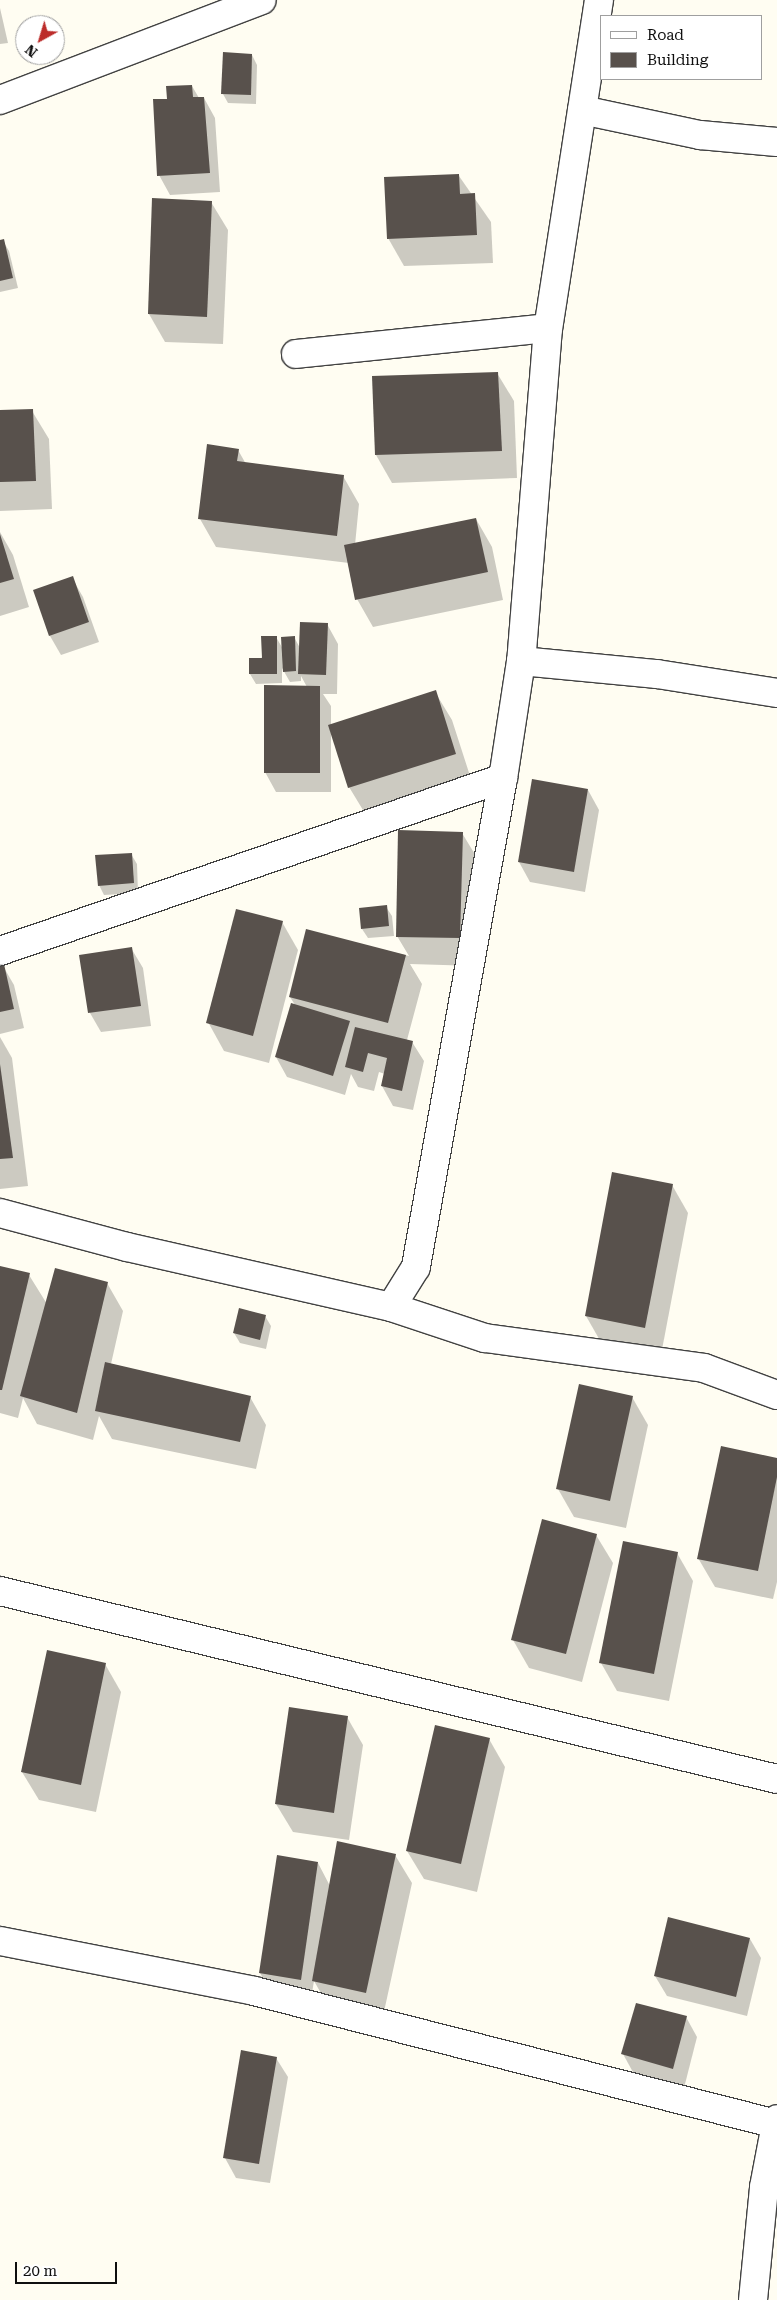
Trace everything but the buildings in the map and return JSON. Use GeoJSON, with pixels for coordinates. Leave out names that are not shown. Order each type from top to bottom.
{"type":"FeatureCollection","features":[{"type":"Feature","properties":{"kind":"street"},"geometry":{"type":"LineString","coordinates":[[0,100],[262,0]]}},
{"type":"Feature","properties":{"kind":"street"},"geometry":{"type":"LineString","coordinates":[[390,1307],[416,1267],[502,783],[521,661],[548,328],[599,0]]}},
{"type":"Feature","properties":{"kind":"street"},"geometry":{"type":"LineString","coordinates":[[582,110],[700,135],[777,142]]}},
{"type":"Feature","properties":{"kind":"street"},"geometry":{"type":"LineString","coordinates":[[296,354],[548,328]]}},
{"type":"Feature","properties":{"kind":"street"},"geometry":{"type":"LineString","coordinates":[[521,661],[657,674],[777,693]]}},
{"type":"Feature","properties":{"kind":"street"},"geometry":{"type":"LineString","coordinates":[[0,939],[66,917],[126,906],[206,868],[265,848],[502,783]]}},
{"type":"Feature","properties":{"kind":"street"},"geometry":{"type":"LineString","coordinates":[[0,951],[502,783]]}},
{"type":"Feature","properties":{"kind":"street"},"geometry":{"type":"LineString","coordinates":[[0,1213],[127,1247],[390,1307],[485,1338],[704,1368],[777,1395]]}},
{"type":"Feature","properties":{"kind":"street"},"geometry":{"type":"LineString","coordinates":[[0,1591],[777,1779]]}},
{"type":"Feature","properties":{"kind":"street"},"geometry":{"type":"LineString","coordinates":[[0,1941],[254,1991],[777,2122],[764,2187],[753,2300]]}}]}
